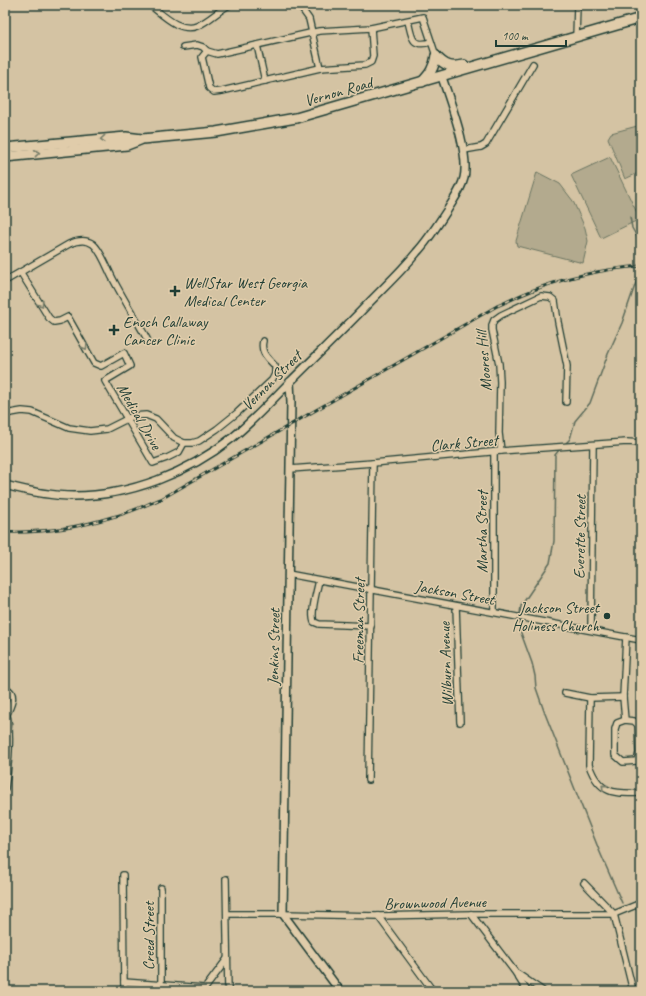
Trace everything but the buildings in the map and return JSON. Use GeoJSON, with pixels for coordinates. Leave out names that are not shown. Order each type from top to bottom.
{"type":"FeatureCollection","features":[{"type":"Feature","properties":{"kind":"main road"},"geometry":{"type":"LineString","coordinates":[[576,38],[641,18]]}},
{"type":"Feature","properties":{"kind":"main road","name":"Vernon Road"},"geometry":{"type":"LineString","coordinates":[[5,148],[126,137],[142,139],[216,132],[296,118],[576,38]]}},
{"type":"Feature","properties":{"kind":"main road"},"geometry":{"type":"LineString","coordinates":[[436,56],[448,66],[455,67],[472,63],[489,62]]}},
{"type":"Feature","properties":{"kind":"main road"},"geometry":{"type":"LineString","coordinates":[[422,82],[430,74],[434,66],[436,56]]}},
{"type":"Feature","properties":{"kind":"main road","name":"Vernon Road"},"geometry":{"type":"LineString","coordinates":[[5,157],[127,145],[142,139]]}},
{"type":"Feature","properties":{"kind":"street"},"geometry":{"type":"LineString","coordinates":[[150,5],[174,23],[188,28],[197,26],[229,5]]}},
{"type":"Feature","properties":{"kind":"street"},"geometry":{"type":"LineString","coordinates":[[299,5],[302,7],[308,19],[320,68]]}},
{"type":"Feature","properties":{"kind":"street"},"geometry":{"type":"LineString","coordinates":[[576,5],[576,38]]}},
{"type":"Feature","properties":{"kind":"street"},"geometry":{"type":"LineString","coordinates":[[184,47],[197,45],[203,47],[206,51],[217,54],[312,32],[340,28],[371,28],[423,17],[436,56]]}},
{"type":"Feature","properties":{"kind":"street"},"geometry":{"type":"LineString","coordinates":[[408,21],[412,39],[416,43],[422,44],[431,42]]}},
{"type":"Feature","properties":{"kind":"street"},"geometry":{"type":"LineString","coordinates":[[206,51],[202,57],[209,88],[214,92],[222,91],[320,68],[365,65],[371,62],[373,56],[371,28]]}},
{"type":"Feature","properties":{"kind":"street"},"geometry":{"type":"LineString","coordinates":[[257,45],[265,81]]}},
{"type":"Feature","properties":{"kind":"street"},"geometry":{"type":"LineString","coordinates":[[464,150],[481,147],[486,144],[533,64]]}},
{"type":"Feature","properties":{"kind":"street","name":"Vernon Street"},"geometry":{"type":"LineString","coordinates":[[5,485],[51,494],[84,496],[117,492],[152,482],[187,467],[220,447],[252,421],[326,348],[418,252],[445,213],[462,184],[466,166],[464,150],[442,77]]}},
{"type":"Feature","properties":{"kind":"street"},"geometry":{"type":"LineString","coordinates":[[5,281],[21,273],[51,253],[76,241],[86,241],[93,244],[105,262],[113,280],[147,339]]}},
{"type":"Feature","properties":{"kind":"street","name":"Medical Drive"},"geometry":{"type":"LineString","coordinates":[[21,273],[49,318],[54,322],[68,317],[94,363],[101,366],[124,353],[130,366],[105,381],[153,463],[179,452],[184,443]]}},
{"type":"Feature","properties":{"kind":"street","name":"Moores Hill"},"geometry":{"type":"LineString","coordinates":[[501,451],[499,433],[500,382],[499,364],[492,330],[494,320],[501,315],[541,296],[550,297],[555,301],[567,366],[566,402]]}},
{"type":"Feature","properties":{"kind":"street"},"geometry":{"type":"LineString","coordinates":[[5,414],[27,411],[69,428],[90,431],[107,428],[126,418],[141,414],[152,416],[171,436],[184,443],[192,443],[199,441],[217,429],[237,413],[272,380],[275,374],[275,366],[261,349],[263,341]]}},
{"type":"Feature","properties":{"kind":"street","name":"Jenkins Street"},"geometry":{"type":"LineString","coordinates":[[283,914],[290,382]]}},
{"type":"Feature","properties":{"kind":"street","name":"Clark Street"},"geometry":{"type":"LineString","coordinates":[[290,469],[501,451],[627,442],[641,443]]}},
{"type":"Feature","properties":{"kind":"street","name":"Everette Street"},"geometry":{"type":"LineString","coordinates":[[591,630],[593,445]]}},
{"type":"Feature","properties":{"kind":"street","name":"Martha Street"},"geometry":{"type":"LineString","coordinates":[[494,452],[494,611]]}},
{"type":"Feature","properties":{"kind":"street","name":"Freeman Street"},"geometry":{"type":"LineString","coordinates":[[368,780],[372,590],[372,463]]}},
{"type":"Feature","properties":{"kind":"street","name":"Jackson Street"},"geometry":{"type":"LineString","coordinates":[[288,574],[456,606],[494,611],[641,640]]}},
{"type":"Feature","properties":{"kind":"street"},"geometry":{"type":"LineString","coordinates":[[320,580],[312,618],[314,622],[319,624],[371,626]]}},
{"type":"Feature","properties":{"kind":"street","name":"Wilburn Avenue"},"geometry":{"type":"LineString","coordinates":[[456,606],[460,722]]}},
{"type":"Feature","properties":{"kind":"street"},"geometry":{"type":"LineString","coordinates":[[625,720],[623,697],[626,637]]}},
{"type":"Feature","properties":{"kind":"street"},"geometry":{"type":"LineString","coordinates":[[5,688],[12,693],[13,700],[6,712],[8,754],[5,788]]}},
{"type":"Feature","properties":{"kind":"street"},"geometry":{"type":"LineString","coordinates":[[566,693],[590,698],[623,697]]}},
{"type":"Feature","properties":{"kind":"street"},"geometry":{"type":"LineString","coordinates":[[590,698],[589,765],[592,773],[602,786],[610,792],[641,793]]}},
{"type":"Feature","properties":{"kind":"street"},"geometry":{"type":"LineString","coordinates":[[625,720],[634,721],[638,725],[639,761],[623,762],[615,755],[615,728],[617,723],[625,720]]}},
{"type":"Feature","properties":{"kind":"street"},"geometry":{"type":"LineString","coordinates":[[124,875],[124,991]]}},
{"type":"Feature","properties":{"kind":"street"},"geometry":{"type":"LineString","coordinates":[[226,879],[228,991]]}},
{"type":"Feature","properties":{"kind":"street"},"geometry":{"type":"LineString","coordinates":[[584,883],[614,914],[633,991]]}},
{"type":"Feature","properties":{"kind":"street","name":"Creed Street"},"geometry":{"type":"LineString","coordinates":[[161,888],[161,985]]}},
{"type":"Feature","properties":{"kind":"street","name":"Brownwood Avenue"},"geometry":{"type":"LineString","coordinates":[[227,914],[378,916],[471,914],[614,914],[641,903]]}},
{"type":"Feature","properties":{"kind":"street"},"geometry":{"type":"LineString","coordinates":[[283,914],[340,991]]}},
{"type":"Feature","properties":{"kind":"street"},"geometry":{"type":"LineString","coordinates":[[471,914],[515,972],[527,991]]}},
{"type":"Feature","properties":{"kind":"street"},"geometry":{"type":"LineString","coordinates":[[378,916],[433,991]]}},
{"type":"Feature","properties":{"kind":"street"},"geometry":{"type":"LineString","coordinates":[[124,982],[203,989],[227,959]]}},
{"type":"Feature","properties":{"kind":"street"},"geometry":{"type":"LineString","coordinates":[[515,972],[543,991]]}},
{"type":"Feature","properties":{"kind":"shaded area"},"geometry":{"type":"Polygon","coordinates":[[[641,125],[641,170],[625,179],[608,138],[611,133],[641,125]]]}},
{"type":"Feature","properties":{"kind":"shaded area"},"geometry":{"type":"Polygon","coordinates":[[[610,157],[640,219],[601,238],[571,175],[610,157]]]}},
{"type":"Feature","properties":{"kind":"shaded area"},"geometry":{"type":"Polygon","coordinates":[[[537,172],[560,184],[573,201],[585,228],[588,241],[583,263],[517,246],[516,241],[537,172]]]}},
{"type":"Feature","properties":{"kind":"waterway"},"geometry":{"type":"LineString","coordinates":[[630,217],[632,228],[641,244]]}},
{"type":"Feature","properties":{"kind":"waterway"},"geometry":{"type":"LineString","coordinates":[[566,443],[570,439],[575,421],[590,403],[608,354],[622,323],[641,268]]}},
{"type":"Feature","properties":{"kind":"waterway"},"geometry":{"type":"LineString","coordinates":[[520,613],[521,606],[550,563],[554,541],[555,455],[559,450]]}},
{"type":"Feature","properties":{"kind":"waterway"},"geometry":{"type":"LineString","coordinates":[[520,619],[521,633],[532,663],[536,688],[544,711],[599,850],[622,903]]}},
{"type":"Feature","properties":{"kind":"railway"},"geometry":{"type":"LineString","coordinates":[[5,532],[32,532],[72,527],[125,513],[161,499],[497,306],[544,286],[571,278],[613,269],[641,266]]}},
{"type":"Feature","properties":{"kind":"place","name":"WellStar West Georgia Medical Center"},"geometry":{"type":"Point","coordinates":[175,291]}},
{"type":"Feature","properties":{"kind":"place","name":"Enoch Callaway Cancer Clinic"},"geometry":{"type":"Point","coordinates":[114,330]}},
{"type":"Feature","properties":{"kind":"place","name":"Jackson Street Holiness Church"},"geometry":{"type":"Point","coordinates":[607,616]}}]}
